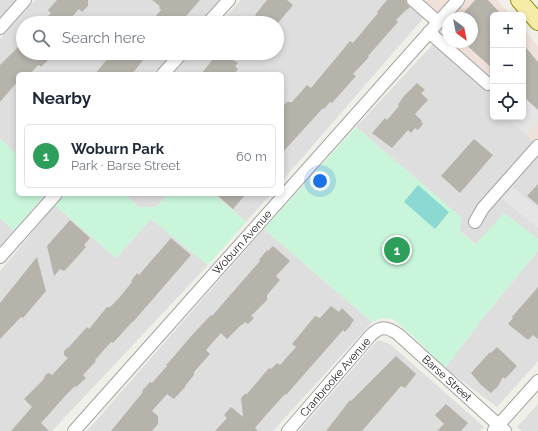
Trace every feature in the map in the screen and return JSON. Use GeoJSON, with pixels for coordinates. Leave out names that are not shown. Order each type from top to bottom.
{"type":"FeatureCollection","features":[{"type":"Feature","properties":{"kind":"main road"},"geometry":{"type":"LineString","coordinates":[[519,0],[538,22]]}},
{"type":"Feature","properties":{"kind":"street"},"geometry":{"type":"LineString","coordinates":[[0,28],[25,0]]}},
{"type":"Feature","properties":{"kind":"street"},"geometry":{"type":"LineString","coordinates":[[214,16],[229,0]]}},
{"type":"Feature","properties":{"kind":"street"},"geometry":{"type":"LineString","coordinates":[[413,0],[438,22]]}},
{"type":"Feature","properties":{"kind":"street","name":"Woburn Avenue"},"geometry":{"type":"LineString","coordinates":[[284,195],[458,0]]}},
{"type":"Feature","properties":{"kind":"street"},"geometry":{"type":"LineString","coordinates":[[429,32],[488,84]]}},
{"type":"Feature","properties":{"kind":"street"},"geometry":{"type":"LineString","coordinates":[[165,72],[176,60]]}},
{"type":"Feature","properties":{"kind":"street"},"geometry":{"type":"LineString","coordinates":[[475,222],[483,208],[538,146]]}},
{"type":"Feature","properties":{"kind":"street"},"geometry":{"type":"LineString","coordinates":[[0,257],[54,196]]}},
{"type":"Feature","properties":{"kind":"street","name":"Woburn Avenue"},"geometry":{"type":"LineString","coordinates":[[74,431],[283,196]]}},
{"type":"Feature","properties":{"kind":"street","name":"Cranbrooke Avenue"},"geometry":{"type":"LineString","coordinates":[[288,431],[370,336],[382,328],[385,328]]}},
{"type":"Feature","properties":{"kind":"street","name":"Barse Street"},"geometry":{"type":"LineString","coordinates":[[385,328],[390,329],[399,335],[499,429]]}},
{"type":"Feature","properties":{"kind":"street"},"geometry":{"type":"LineString","coordinates":[[499,429],[538,381]]}},
{"type":"Feature","properties":{"kind":"shaded area"},"geometry":{"type":"Polygon","coordinates":[[[0,0],[16,0],[0,18],[0,0]]]}},
{"type":"Feature","properties":{"kind":"shaded area"},"geometry":{"type":"Polygon","coordinates":[[[35,0],[220,0],[206,16],[21,16],[35,0]]]}},
{"type":"Feature","properties":{"kind":"shaded area"},"geometry":{"type":"Polygon","coordinates":[[[241,0],[416,0],[426,15],[284,179],[284,72],[175,72],[186,60],[284,60],[284,16],[226,16],[241,0]]]}},
{"type":"Feature","properties":{"kind":"shaded area"},"geometry":{"type":"Polygon","coordinates":[[[416,0],[497,0],[508,12],[490,12],[490,91],[445,48],[478,48],[478,12],[442,12],[442,28],[426,15],[416,0]]]}},
{"type":"Feature","properties":{"kind":"shaded area"},"geometry":{"type":"Polygon","coordinates":[[[16,21],[16,60],[167,60],[156,72],[16,72],[16,154],[0,139],[0,39],[16,21]]]}},
{"type":"Feature","properties":{"kind":"shaded area"},"geometry":{"type":"Polygon","coordinates":[[[526,32],[538,46],[538,138],[534,142],[515,120],[526,120],[526,32]]]}},
{"type":"Feature","properties":{"kind":"shaded area"},"geometry":{"type":"Polygon","coordinates":[[[442,34],[442,45],[437,40],[442,34]]]}},
{"type":"Feature","properties":{"kind":"shaded area"},"geometry":{"type":"Polygon","coordinates":[[[437,40],[442,45],[442,48],[445,48],[490,91],[490,120],[515,120],[538,147],[538,239],[504,214],[476,245],[460,231],[460,217],[356,127],[437,40]]]}},
{"type":"Feature","properties":{"kind":"shaded area"},"geometry":{"type":"Polygon","coordinates":[[[526,97],[538,107],[538,122],[526,135],[509,120],[526,120],[526,97]]]}},
{"type":"Feature","properties":{"kind":"shaded area"},"geometry":{"type":"Polygon","coordinates":[[[418,185],[449,212],[435,229],[404,202],[418,185]]]}},
{"type":"Feature","properties":{"kind":"shaded area"},"geometry":{"type":"Polygon","coordinates":[[[513,187],[538,208],[538,228],[501,198],[513,187]]]}},
{"type":"Feature","properties":{"kind":"shaded area"},"geometry":{"type":"Polygon","coordinates":[[[126,196],[166,196],[156,207],[139,207],[126,196]]]}},
{"type":"Feature","properties":{"kind":"shaded area"},"geometry":{"type":"Polygon","coordinates":[[[216,196],[269,196],[246,222],[216,196]]]}},
{"type":"Feature","properties":{"kind":"shaded area"},"geometry":{"type":"Polygon","coordinates":[[[55,205],[116,258],[151,219],[208,265],[52,431],[0,431],[0,271],[55,205]]]}},
{"type":"Feature","properties":{"kind":"shaded area"},"geometry":{"type":"Polygon","coordinates":[[[0,218],[14,231],[0,246],[0,218]]]}},
{"type":"Feature","properties":{"kind":"shaded area"},"geometry":{"type":"Polygon","coordinates":[[[264,229],[372,322],[273,431],[87,431],[264,229]]]}},
{"type":"Feature","properties":{"kind":"shaded area"},"geometry":{"type":"Polygon","coordinates":[[[538,251],[538,361],[497,407],[445,368],[486,314],[538,251]]]}},
{"type":"Feature","properties":{"kind":"shaded area"},"geometry":{"type":"Polygon","coordinates":[[[378,340],[390,344],[484,427],[480,431],[299,431],[378,340]]]}},
{"type":"Feature","properties":{"kind":"shaded area"},"geometry":{"type":"Polygon","coordinates":[[[538,404],[538,431],[522,431],[517,427],[538,404]]]}},
{"type":"Feature","properties":{"kind":"green space"},"geometry":{"type":"Polygon","coordinates":[[[356,127],[461,217],[460,231],[475,245],[504,213],[538,239],[538,251],[486,314],[445,368],[411,334],[393,319],[382,318],[372,322],[264,229],[356,127]]]}},
{"type":"Feature","properties":{"kind":"green space"},"geometry":{"type":"Polygon","coordinates":[[[0,139],[16,154],[16,196],[43,196],[14,231],[0,218],[0,139]]]}},
{"type":"Feature","properties":{"kind":"green space"},"geometry":{"type":"Polygon","coordinates":[[[63,196],[126,196],[139,207],[156,207],[166,196],[216,196],[246,222],[208,265],[151,219],[116,258],[55,205],[63,196]]]}},
{"type":"Feature","properties":{"kind":"building"},"geometry":{"type":"Polygon","coordinates":[[[57,0],[88,0],[88,6],[82,12],[79,9],[72,16],[48,16],[51,13],[48,10],[57,0]]]}},
{"type":"Feature","properties":{"kind":"building"},"geometry":{"type":"Polygon","coordinates":[[[152,0],[200,0],[186,16],[156,16],[161,10],[159,8],[160,6],[152,0]]]}},
{"type":"Feature","properties":{"kind":"building"},"geometry":{"type":"Polygon","coordinates":[[[267,0],[287,0],[293,5],[284,16],[255,15],[267,0]]]}},
{"type":"Feature","properties":{"kind":"building"},"geometry":{"type":"Polygon","coordinates":[[[387,0],[406,0],[406,3],[410,7],[396,20],[398,22],[353,74],[356,76],[332,103],[330,102],[324,109],[323,108],[284,151],[284,105],[287,102],[292,102],[307,85],[311,88],[350,41],[353,43],[378,13],[377,12],[387,0]]]}},
{"type":"Feature","properties":{"kind":"building"},"geometry":{"type":"Polygon","coordinates":[[[475,0],[488,0],[499,12],[490,12],[490,66],[470,48],[478,48],[478,12],[464,12],[475,0]]]}},
{"type":"Feature","properties":{"kind":"building"},"geometry":{"type":"Polygon","coordinates":[[[526,48],[538,62],[538,110],[526,99],[526,48]]]}},
{"type":"Feature","properties":{"kind":"building"},"geometry":{"type":"Polygon","coordinates":[[[16,49],[16,60],[48,60],[41,67],[39,65],[37,66],[32,72],[16,72],[16,83],[0,102],[0,65],[16,49]]]}},
{"type":"Feature","properties":{"kind":"building"},"geometry":{"type":"Polygon","coordinates":[[[106,60],[143,60],[134,72],[97,72],[106,60]]]}},
{"type":"Feature","properties":{"kind":"building"},"geometry":{"type":"Polygon","coordinates":[[[212,60],[233,60],[238,63],[235,66],[238,69],[236,72],[203,72],[212,60]]]}},
{"type":"Feature","properties":{"kind":"building"},"geometry":{"type":"Polygon","coordinates":[[[417,83],[425,90],[421,93],[428,100],[415,114],[423,124],[418,130],[415,128],[411,133],[408,130],[392,148],[372,133],[385,118],[387,120],[399,106],[398,105],[403,97],[417,83]]]}},
{"type":"Feature","properties":{"kind":"building"},"geometry":{"type":"Polygon","coordinates":[[[474,139],[493,155],[460,193],[441,176],[474,139]]]}},
{"type":"Feature","properties":{"kind":"building"},"geometry":{"type":"Polygon","coordinates":[[[538,184],[538,205],[527,196],[538,184]]]}},
{"type":"Feature","properties":{"kind":"building"},"geometry":{"type":"Polygon","coordinates":[[[218,196],[244,196],[233,209],[218,196]]]}},
{"type":"Feature","properties":{"kind":"building"},"geometry":{"type":"Polygon","coordinates":[[[70,220],[90,238],[84,245],[86,247],[69,266],[64,271],[60,269],[54,276],[47,246],[70,220]]]}},
{"type":"Feature","properties":{"kind":"building"},"geometry":{"type":"Polygon","coordinates":[[[171,238],[191,255],[133,322],[113,343],[111,342],[95,360],[96,361],[83,375],[86,378],[66,395],[41,423],[49,431],[11,431],[32,407],[24,399],[43,380],[46,374],[49,373],[52,375],[68,358],[64,355],[64,351],[87,327],[89,329],[107,307],[110,307],[119,298],[132,282],[131,281],[137,273],[139,275],[171,238]]]}},
{"type":"Feature","properties":{"kind":"building"},"geometry":{"type":"Polygon","coordinates":[[[273,246],[290,261],[276,276],[280,280],[267,295],[267,300],[251,316],[254,318],[248,324],[245,322],[241,325],[227,339],[221,333],[206,350],[210,354],[194,372],[194,375],[186,386],[174,399],[167,394],[152,411],[158,416],[158,424],[152,431],[111,431],[143,392],[142,391],[150,382],[152,383],[193,334],[211,315],[212,316],[260,261],[259,260],[267,250],[268,251],[273,246]]]}},
{"type":"Feature","properties":{"kind":"building"},"geometry":{"type":"Polygon","coordinates":[[[37,257],[46,291],[23,318],[21,317],[0,339],[0,303],[37,257]]]}},
{"type":"Feature","properties":{"kind":"building"},"geometry":{"type":"Polygon","coordinates":[[[538,287],[538,339],[533,335],[528,340],[508,324],[513,318],[512,317],[538,287]]]}},
{"type":"Feature","properties":{"kind":"building"},"geometry":{"type":"Polygon","coordinates":[[[331,306],[339,312],[342,308],[354,320],[345,332],[343,330],[286,395],[285,394],[266,415],[255,428],[258,431],[215,431],[227,418],[224,415],[231,407],[243,417],[241,398],[247,394],[269,368],[271,369],[277,363],[280,365],[296,347],[292,344],[315,316],[320,318],[331,306]]]}},
{"type":"Feature","properties":{"kind":"building"},"geometry":{"type":"Polygon","coordinates":[[[497,347],[517,366],[505,379],[503,377],[498,386],[491,393],[481,385],[471,373],[490,352],[491,353],[497,347]]]}},
{"type":"Feature","properties":{"kind":"building"},"geometry":{"type":"Polygon","coordinates":[[[396,356],[416,374],[405,388],[401,386],[362,431],[326,431],[350,400],[351,401],[396,356]]]}},
{"type":"Feature","properties":{"kind":"building"},"geometry":{"type":"Polygon","coordinates":[[[446,404],[468,423],[461,431],[437,431],[444,424],[435,415],[446,404]]]}},
{"type":"Feature","properties":{"kind":"place","name":"Woburn Park"},"geometry":{"type":"Point","coordinates":[397,250]}}]}
